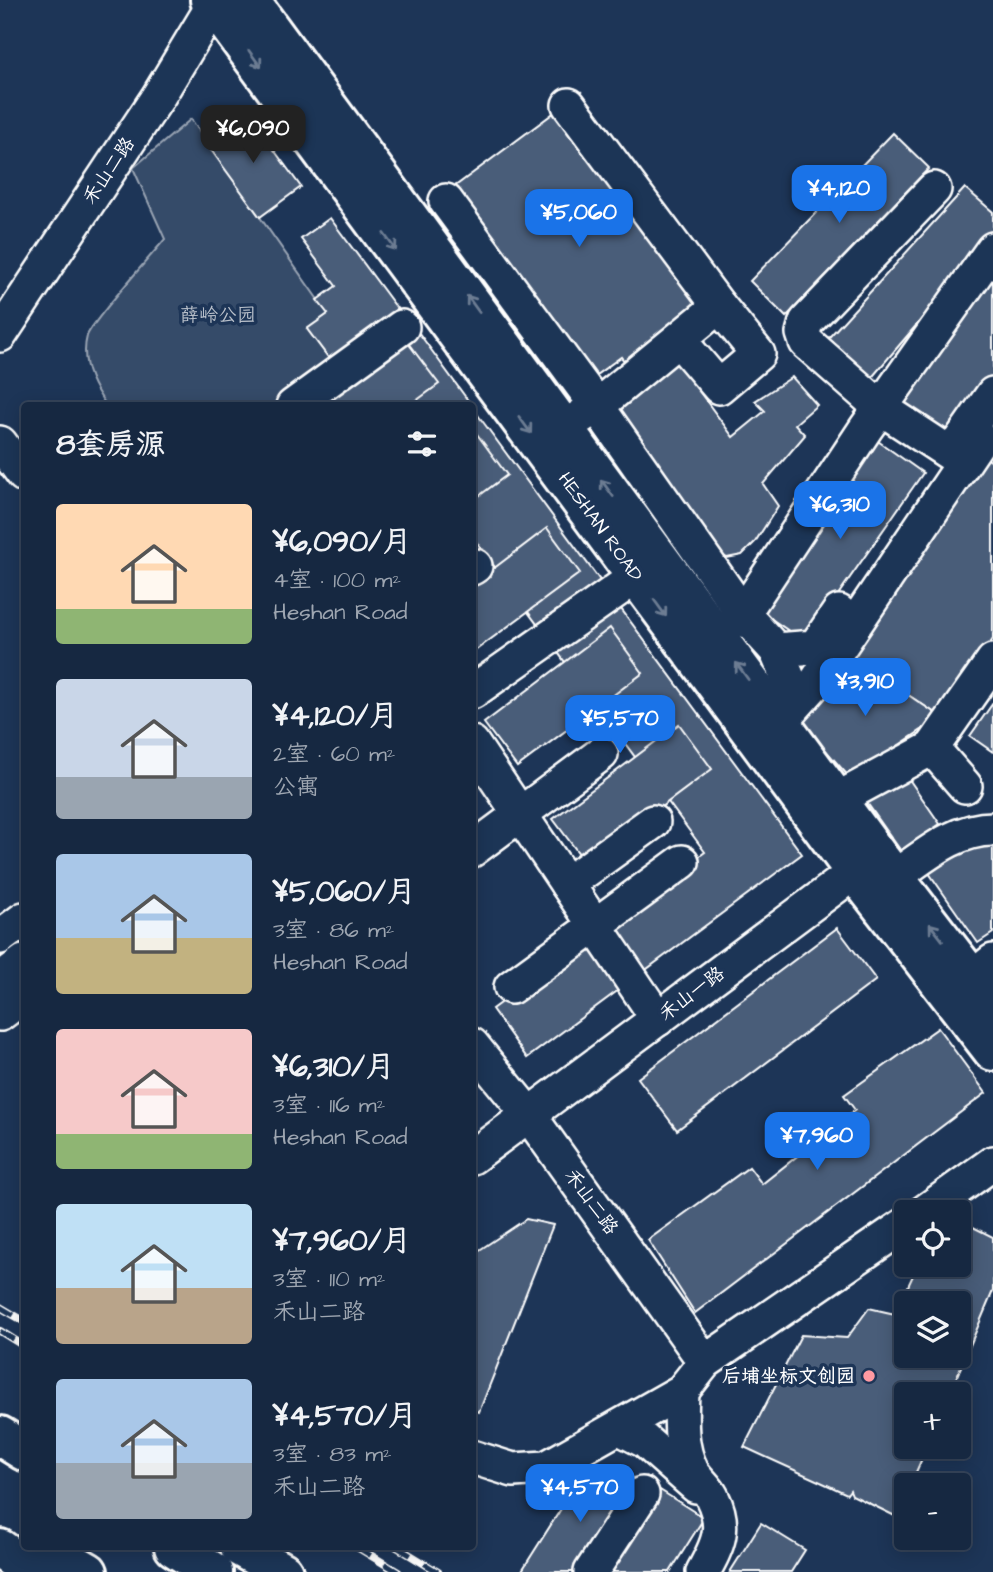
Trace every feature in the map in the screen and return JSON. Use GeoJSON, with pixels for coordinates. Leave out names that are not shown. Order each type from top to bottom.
{"type":"FeatureCollection","features":[{"type":"Feature","properties":{"kind":"main road","name":"HESHAN ROAD"},"geometry":{"type":"LineString","coordinates":[[221,1],[563,428],[729,625],[780,723],[894,877],[986,982]]}},
{"type":"Feature","properties":{"kind":"main road","name":"HESHAN ROAD"},"geometry":{"type":"LineString","coordinates":[[221,1],[636,576],[855,872],[993,1051]]}},
{"type":"Feature","properties":{"kind":"main road"},"geometry":{"type":"LineString","coordinates":[[0,1411],[21,1422]]}},
{"type":"Feature","properties":{"kind":"main road"},"geometry":{"type":"LineString","coordinates":[[0,1436],[21,1449]]}},
{"type":"Feature","properties":{"kind":"main road"},"geometry":{"type":"LineString","coordinates":[[0,1520],[21,1533]]}},
{"type":"Feature","properties":{"kind":"main road"},"geometry":{"type":"LineString","coordinates":[[0,1549],[32,1572]]}},
{"type":"Feature","properties":{"kind":"main road"},"geometry":{"type":"LineString","coordinates":[[51,1550],[88,1572]]}},
{"type":"Feature","properties":{"kind":"main road"},"geometry":{"type":"LineString","coordinates":[[179,1550],[213,1572]]}},
{"type":"Feature","properties":{"kind":"main road"},"geometry":{"type":"LineString","coordinates":[[245,1550],[283,1572]]}},
{"type":"Feature","properties":{"kind":"street","name":"禾山二路"},"geometry":{"type":"LineString","coordinates":[[0,335],[221,1]]}},
{"type":"Feature","properties":{"kind":"street"},"geometry":{"type":"LineString","coordinates":[[569,105],[758,354],[719,387],[680,340]]}},
{"type":"Feature","properties":{"kind":"street"},"geometry":{"type":"LineString","coordinates":[[934,189],[806,322],[803,333],[806,342],[881,408],[951,454],[993,394]]}},
{"type":"Feature","properties":{"kind":"street"},"geometry":{"type":"LineString","coordinates":[[446,201],[597,406],[729,625],[776,650],[815,647],[933,478]]}},
{"type":"Feature","properties":{"kind":"street"},"geometry":{"type":"LineString","coordinates":[[729,625],[993,249]]}},
{"type":"Feature","properties":{"kind":"street"},"geometry":{"type":"LineString","coordinates":[[563,428],[597,406],[719,306]]}},
{"type":"Feature","properties":{"kind":"street"},"geometry":{"type":"LineString","coordinates":[[299,402],[402,327]]}},
{"type":"Feature","properties":{"kind":"street"},"geometry":{"type":"LineString","coordinates":[[780,723],[816,682],[990,430]]}},
{"type":"Feature","properties":{"kind":"street"},"geometry":{"type":"LineString","coordinates":[[0,443],[21,471]]}},
{"type":"Feature","properties":{"kind":"street"},"geometry":{"type":"LineString","coordinates":[[476,689],[636,576]]}},
{"type":"Feature","properties":{"kind":"street"},"geometry":{"type":"LineString","coordinates":[[776,650],[791,685],[780,723]]}},
{"type":"Feature","properties":{"kind":"street"},"geometry":{"type":"LineString","coordinates":[[836,800],[932,748],[993,661]]}},
{"type":"Feature","properties":{"kind":"street"},"geometry":{"type":"LineString","coordinates":[[932,748],[965,786]]}},
{"type":"Feature","properties":{"kind":"street"},"geometry":{"type":"LineString","coordinates":[[476,749],[658,1019]]}},
{"type":"Feature","properties":{"kind":"street"},"geometry":{"type":"LineString","coordinates":[[476,847],[601,754]]}},
{"type":"Feature","properties":{"kind":"street"},"geometry":{"type":"LineString","coordinates":[[567,884],[653,822]]}},
{"type":"Feature","properties":{"kind":"street"},"geometry":{"type":"LineString","coordinates":[[894,877],[969,830],[993,829]]}},
{"type":"Feature","properties":{"kind":"street"},"geometry":{"type":"LineString","coordinates":[[511,987],[681,862]]}},
{"type":"Feature","properties":{"kind":"street","name":"禾山一路"},"geometry":{"type":"LineString","coordinates":[[476,1154],[855,872]]}},
{"type":"Feature","properties":{"kind":"street"},"geometry":{"type":"LineString","coordinates":[[0,937],[21,921]]}},
{"type":"Feature","properties":{"kind":"street"},"geometry":{"type":"LineString","coordinates":[[0,980],[21,964]]}},
{"type":"Feature","properties":{"kind":"street"},"geometry":{"type":"LineString","coordinates":[[0,1014],[21,998]]}},
{"type":"Feature","properties":{"kind":"street","name":"禾山二路"},"geometry":{"type":"LineString","coordinates":[[476,1050],[529,1115],[705,1362]]}},
{"type":"Feature","properties":{"kind":"street"},"geometry":{"type":"LineString","coordinates":[[941,1200],[993,1163]]}},
{"type":"Feature","properties":{"kind":"street"},"geometry":{"type":"LineString","coordinates":[[476,1458],[513,1470],[546,1468],[620,1428],[682,1391],[705,1362],[894,1232]]}},
{"type":"Feature","properties":{"kind":"street"},"geometry":{"type":"LineString","coordinates":[[682,1391],[683,1444],[692,1470],[712,1497],[719,1523],[720,1543],[703,1572]]}},
{"type":"Feature","properties":{"kind":"street"},"geometry":{"type":"LineString","coordinates":[[620,1428],[645,1441],[683,1476],[712,1497]]}},
{"type":"Feature","properties":{"kind":"street"},"geometry":{"type":"LineString","coordinates":[[591,1572],[642,1494]]}},
{"type":"Feature","properties":{"kind":"green space","name":"薛岭公园"},"geometry":{"type":"Polygon","coordinates":[[[191,119],[328,314],[307,329],[331,361],[275,402],[104,402],[86,364],[87,336],[110,303],[165,239],[133,168],[191,119]]]}},
{"type":"Feature","properties":{"kind":"building"},"geometry":{"type":"Polygon","coordinates":[[[559,109],[709,312],[631,370],[621,357],[589,380],[450,190],[559,109]]]}},
{"type":"Feature","properties":{"kind":"building"},"geometry":{"type":"Polygon","coordinates":[[[247,113],[301,187],[260,217],[206,143],[247,113]]]}},
{"type":"Feature","properties":{"kind":"building"},"geometry":{"type":"Polygon","coordinates":[[[893,133],[929,168],[786,317],[750,281],[893,133]]]}},
{"type":"Feature","properties":{"kind":"building"},"geometry":{"type":"Polygon","coordinates":[[[965,188],[993,212],[993,235],[868,382],[822,345],[965,188]]]}},
{"type":"Feature","properties":{"kind":"building"},"geometry":{"type":"Polygon","coordinates":[[[330,218],[399,311],[331,361],[307,329],[328,314],[317,300],[336,286],[301,239],[330,218]]]}},
{"type":"Feature","properties":{"kind":"building"},"geometry":{"type":"Polygon","coordinates":[[[993,276],[993,378],[952,437],[904,404],[993,276]]]}},
{"type":"Feature","properties":{"kind":"building"},"geometry":{"type":"Polygon","coordinates":[[[408,318],[469,402],[374,402],[346,365],[408,318]]]}},
{"type":"Feature","properties":{"kind":"building"},"geometry":{"type":"Polygon","coordinates":[[[405,339],[439,384],[414,402],[323,402],[405,339]]]}},
{"type":"Feature","properties":{"kind":"building"},"geometry":{"type":"Polygon","coordinates":[[[673,356],[733,437],[765,411],[755,401],[792,377],[817,405],[795,424],[805,435],[763,484],[778,506],[755,542],[742,555],[727,558],[714,550],[613,408],[673,356]]]}},
{"type":"Feature","properties":{"kind":"building"},"geometry":{"type":"Polygon","coordinates":[[[476,412],[802,854],[527,1058],[492,1009],[705,852],[476,541],[476,412]]]}},
{"type":"Feature","properties":{"kind":"building"},"geometry":{"type":"Polygon","coordinates":[[[476,433],[507,475],[476,498],[476,433]]]}},
{"type":"Feature","properties":{"kind":"building"},"geometry":{"type":"Polygon","coordinates":[[[875,439],[923,473],[805,642],[757,609],[875,439]]]}},
{"type":"Feature","properties":{"kind":"building"},"geometry":{"type":"Polygon","coordinates":[[[987,458],[993,463],[993,639],[941,717],[853,658],[987,458]]]}},
{"type":"Feature","properties":{"kind":"building"},"geometry":{"type":"Polygon","coordinates":[[[547,528],[580,573],[476,650],[476,582],[547,528]]]}},
{"type":"Feature","properties":{"kind":"building"},"geometry":{"type":"Polygon","coordinates":[[[610,628],[643,673],[517,767],[484,723],[610,628]]]}},
{"type":"Feature","properties":{"kind":"building"},"geometry":{"type":"Polygon","coordinates":[[[853,658],[941,717],[850,778],[801,722],[853,658]]]}},
{"type":"Feature","properties":{"kind":"building"},"geometry":{"type":"Polygon","coordinates":[[[993,703],[993,752],[970,736],[993,703]]]}},
{"type":"Feature","properties":{"kind":"building"},"geometry":{"type":"Polygon","coordinates":[[[679,724],[712,769],[586,863],[553,819],[679,724]]]}},
{"type":"Feature","properties":{"kind":"building"},"geometry":{"type":"Polygon","coordinates":[[[904,772],[940,824],[901,851],[865,800],[904,772]]]}},
{"type":"Feature","properties":{"kind":"building"},"geometry":{"type":"Polygon","coordinates":[[[993,833],[993,933],[978,943],[929,873],[986,834],[993,833]]]}},
{"type":"Feature","properties":{"kind":"building"},"geometry":{"type":"Polygon","coordinates":[[[837,928],[876,980],[677,1130],[638,1078],[837,928]]]}},
{"type":"Feature","properties":{"kind":"building"},"geometry":{"type":"Polygon","coordinates":[[[938,1028],[986,1093],[695,1313],[648,1240],[749,1167],[762,1184],[855,1110],[844,1095],[938,1028]]]}},
{"type":"Feature","properties":{"kind":"building"},"geometry":{"type":"Polygon","coordinates":[[[526,1219],[553,1225],[479,1412],[476,1411],[476,1252],[526,1219]]]}},
{"type":"Feature","properties":{"kind":"building","name":"后埔坐标文创园"},"geometry":{"type":"Polygon","coordinates":[[[971,1226],[993,1237],[993,1291],[971,1343],[971,1291],[906,1291],[912,1277],[971,1277],[971,1226]]]}},
{"type":"Feature","properties":{"kind":"building","name":"后埔坐标文创园"},"geometry":{"type":"Polygon","coordinates":[[[869,1308],[894,1314],[894,1368],[960,1368],[954,1382],[894,1382],[894,1459],[922,1459],[916,1473],[894,1473],[894,1516],[852,1495],[850,1490],[847,1494],[744,1447],[801,1335],[847,1338],[869,1308]]]}},
{"type":"Feature","properties":{"kind":"building"},"geometry":{"type":"Polygon","coordinates":[[[590,1463],[633,1490],[582,1572],[521,1572],[590,1463]]]}},
{"type":"Feature","properties":{"kind":"building"},"geometry":{"type":"Polygon","coordinates":[[[660,1490],[704,1518],[670,1572],[609,1572],[660,1490]]]}},
{"type":"Feature","properties":{"kind":"building"},"geometry":{"type":"Polygon","coordinates":[[[761,1523],[805,1550],[791,1572],[730,1572],[761,1523]]]}},
{"type":"Feature","properties":{"kind":"railway"},"geometry":{"type":"LineString","coordinates":[[0,1307],[21,1319]]}},
{"type":"Feature","properties":{"kind":"railway"},"geometry":{"type":"LineString","coordinates":[[0,1331],[21,1344]]}},
{"type":"Feature","properties":{"kind":"railway"},"geometry":{"type":"LineString","coordinates":[[362,1550],[398,1572]]}},
{"type":"Feature","properties":{"kind":"railway"},"geometry":{"type":"LineString","coordinates":[[402,1550],[438,1572]]}},
{"type":"Feature","properties":{"kind":"place","name":"后埔坐标文创园"},"geometry":{"type":"Point","coordinates":[869,1376]}}]}
